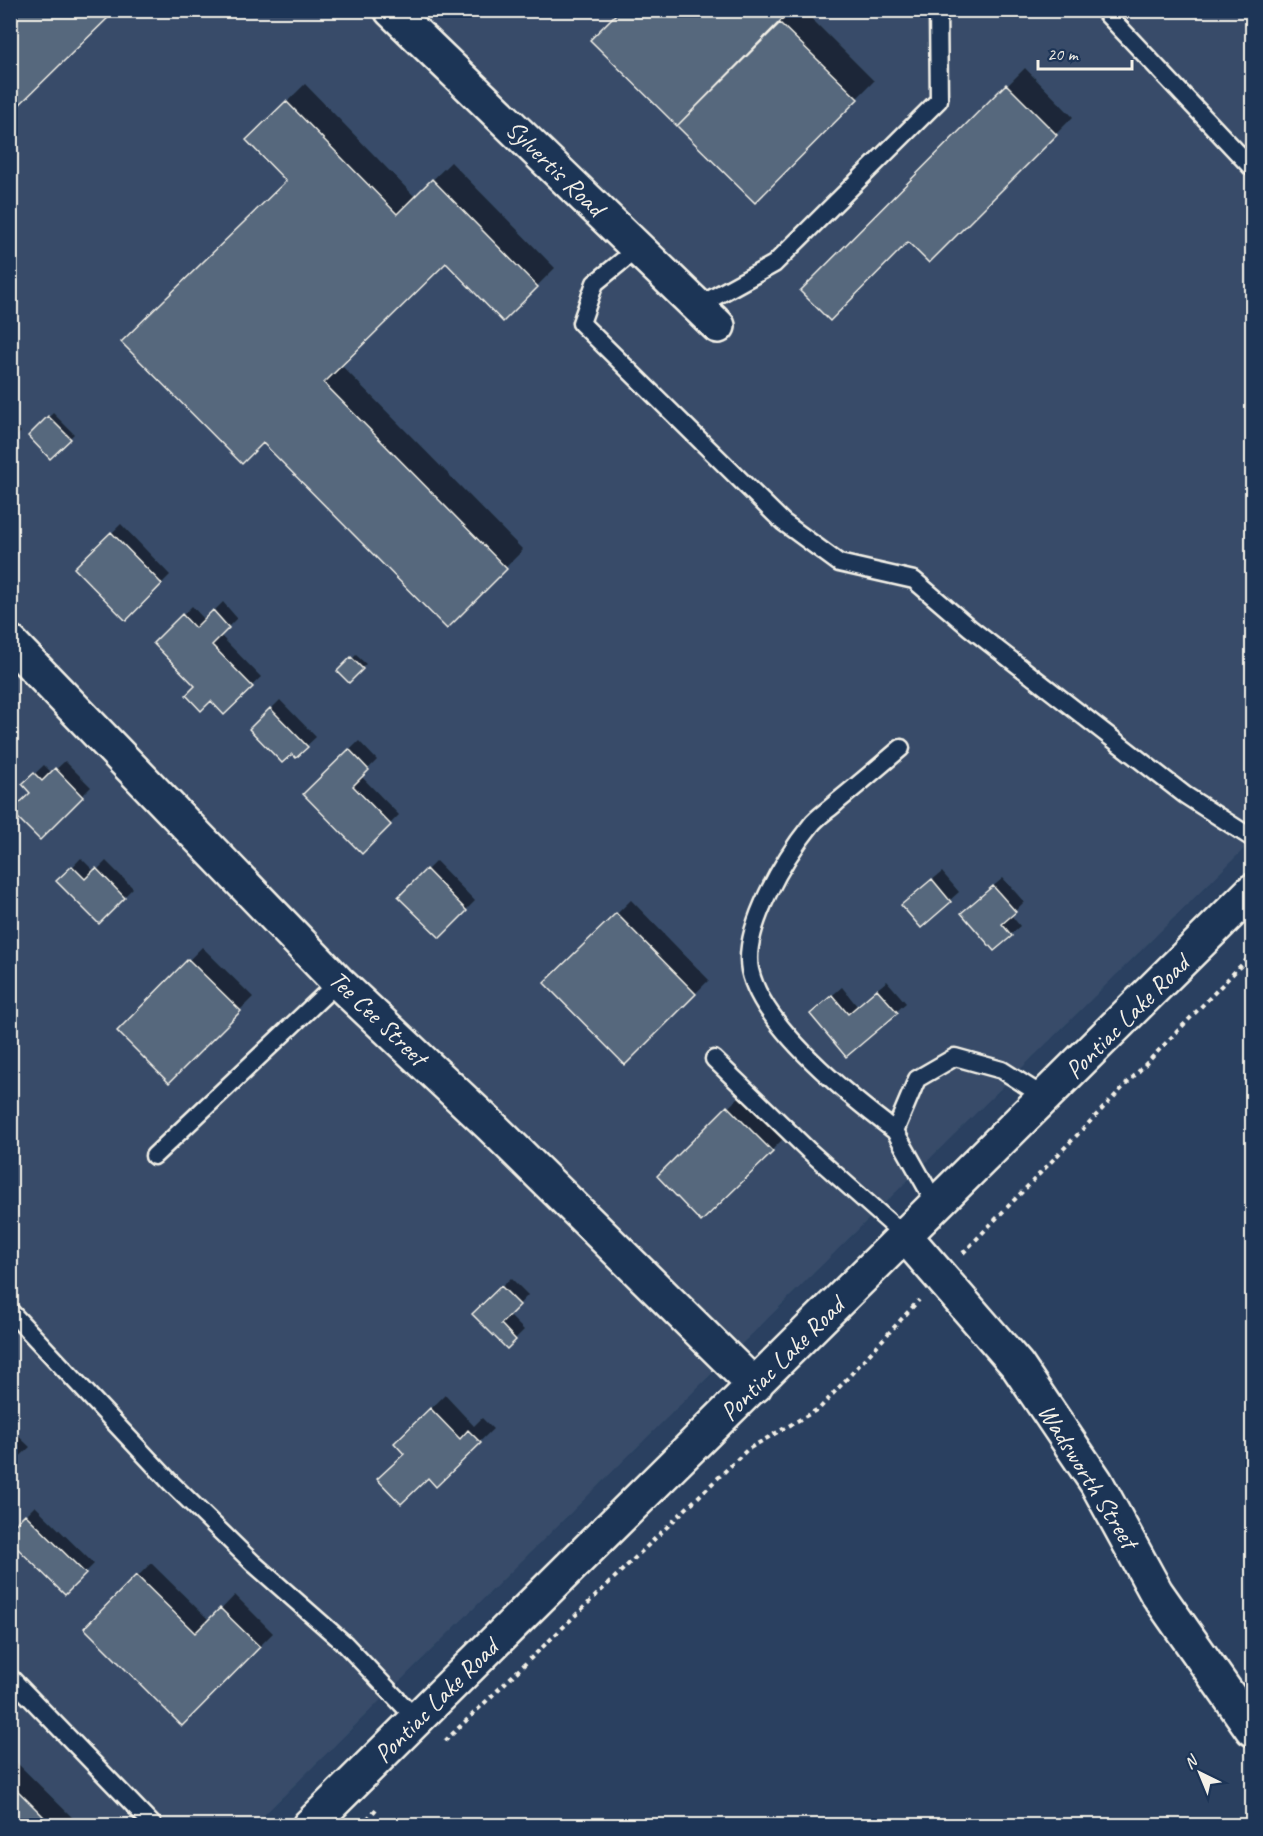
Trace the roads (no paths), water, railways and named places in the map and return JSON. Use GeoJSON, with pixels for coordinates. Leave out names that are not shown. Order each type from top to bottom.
{"type":"FeatureCollection","features":[{"type":"Feature","properties":{"kind":"street","name":"Sylvertis Road"},"geometry":{"type":"LineString","coordinates":[[392,10],[708,316]]}},
{"type":"Feature","properties":{"kind":"street","name":"Tee Cee Street"},"geometry":{"type":"LineString","coordinates":[[13,651],[338,982],[491,1126],[755,1386]]}},
{"type":"Feature","properties":{"kind":"street","name":"Pontiac Lake Road"},"geometry":{"type":"LineString","coordinates":[[309,1826],[1046,1098],[1252,891]]}},
{"type":"Feature","properties":{"kind":"street","name":"Wadsworth Street"},"geometry":{"type":"LineString","coordinates":[[906,1236],[1017,1365],[1096,1482],[1156,1592],[1252,1729]]}},
{"type":"Feature","properties":{"kind":"lane"},"geometry":{"type":"LineString","coordinates":[[708,316],[774,264],[939,100],[938,10]]}},
{"type":"Feature","properties":{"kind":"lane"},"geometry":{"type":"LineString","coordinates":[[1103,10],[1252,168]]}},
{"type":"Feature","properties":{"kind":"lane"},"geometry":{"type":"LineString","coordinates":[[638,248],[595,283],[581,323],[783,522],[839,563],[914,580],[970,628],[1185,795],[1252,838]]}},
{"type":"Feature","properties":{"kind":"lane"},"geometry":{"type":"LineString","coordinates":[[902,748],[812,824],[778,877],[757,918],[750,945],[750,969],[757,992],[787,1032],[845,1093],[895,1131],[937,1206]]}},
{"type":"Feature","properties":{"kind":"lane"},"geometry":{"type":"LineString","coordinates":[[154,1156],[338,982]]}},
{"type":"Feature","properties":{"kind":"lane"},"geometry":{"type":"LineString","coordinates":[[895,1131],[917,1079],[955,1057],[1002,1070],[1046,1098]]}},
{"type":"Feature","properties":{"kind":"lane"},"geometry":{"type":"LineString","coordinates":[[714,1059],[808,1150],[906,1236]]}},
{"type":"Feature","properties":{"kind":"lane"},"geometry":{"type":"LineString","coordinates":[[10,1311],[171,1483],[253,1563],[345,1644],[417,1720]]}},
{"type":"Feature","properties":{"kind":"lane"},"geometry":{"type":"LineString","coordinates":[[10,1677],[154,1826]]}}]}
